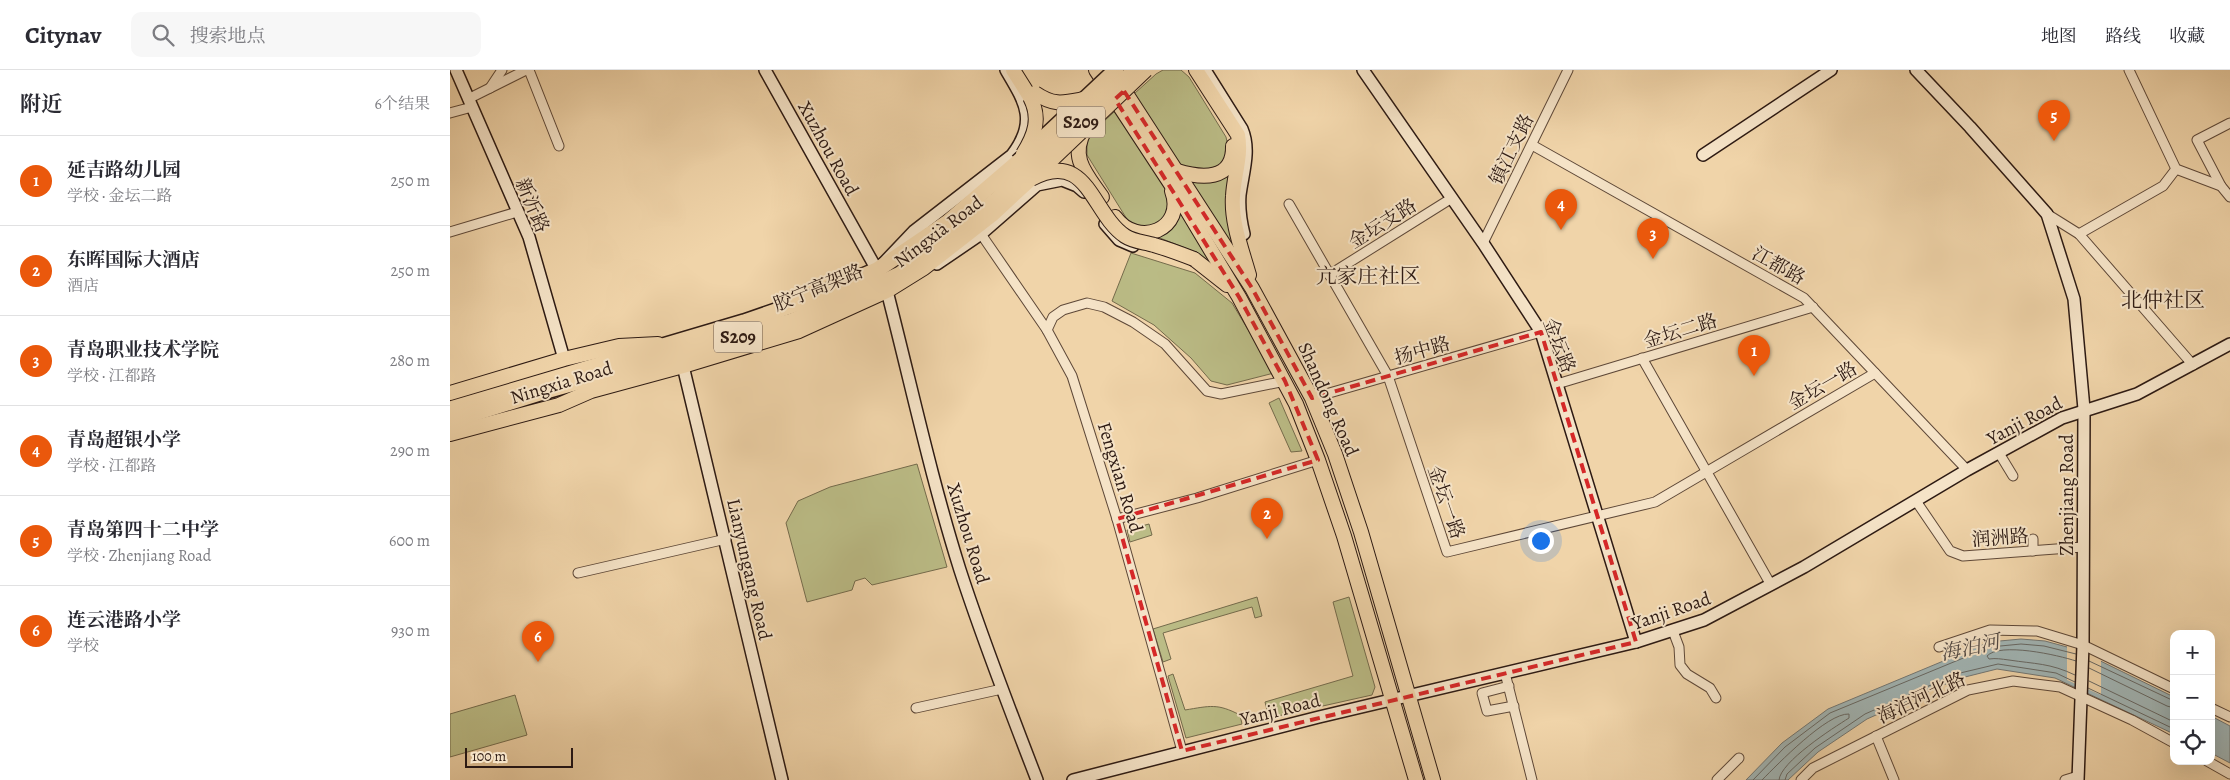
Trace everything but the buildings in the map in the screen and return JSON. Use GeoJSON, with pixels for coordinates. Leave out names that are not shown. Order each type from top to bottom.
{"type":"FeatureCollection","features":[{"type":"Feature","properties":{"kind":"highway","name":"胶宁高架路"},"geometry":{"type":"LineString","coordinates":[[454,416],[667,344],[744,322],[796,304],[877,270],[1025,171],[1084,99],[1116,70]]}},
{"type":"Feature","properties":{"kind":"highway","name":"胶宁高架路"},"geometry":{"type":"LineString","coordinates":[[454,416],[792,321],[900,274],[995,201],[1025,171],[1144,70]]}},
{"type":"Feature","properties":{"kind":"highway"},"geometry":{"type":"LineString","coordinates":[[454,416],[484,416],[522,404]]}},
{"type":"Feature","properties":{"kind":"main road"},"geometry":{"type":"LineString","coordinates":[[1013,70],[1032,95],[1056,103],[1084,99]]}},
{"type":"Feature","properties":{"kind":"main road"},"geometry":{"type":"LineString","coordinates":[[1021,70],[1032,95],[1036,125],[1025,171],[1066,173],[1078,178],[1087,186],[1114,226],[1128,238],[1194,259],[1239,297]]}},
{"type":"Feature","properties":{"kind":"main road","name":"Shandong Road"},"geometry":{"type":"LineString","coordinates":[[1096,70],[1252,288],[1312,398],[1335,454],[1361,532],[1433,780]]}},
{"type":"Feature","properties":{"kind":"main road","name":"Shandong Road"},"geometry":{"type":"LineString","coordinates":[[1111,70],[1173,177],[1285,381],[1318,460],[1344,536],[1416,780]]}},
{"type":"Feature","properties":{"kind":"main road","name":"Níngxià Road"},"geometry":{"type":"LineString","coordinates":[[683,366],[799,331],[887,291],[911,276],[978,226],[1025,171],[1087,126],[1144,70]]}},
{"type":"Feature","properties":{"kind":"main road"},"geometry":{"type":"LineString","coordinates":[[1087,126],[1078,142],[1078,157],[1120,224],[1127,230],[1144,233],[1160,230],[1174,212],[1173,177],[1200,177],[1219,174],[1230,162],[1233,152],[1230,132],[1193,75],[1186,70]]}},
{"type":"Feature","properties":{"kind":"main road"},"geometry":{"type":"LineString","coordinates":[[1196,70],[1238,134],[1240,145],[1233,196],[1234,218],[1252,288]]}},
{"type":"Feature","properties":{"kind":"main road","name":"Ningxia Road"},"geometry":{"type":"LineString","coordinates":[[450,393],[564,359],[619,346],[667,344]]}},
{"type":"Feature","properties":{"kind":"main road","name":"Ningxia Road"},"geometry":{"type":"LineString","coordinates":[[450,434],[559,405],[590,391],[683,366]]}},
{"type":"Feature","properties":{"kind":"main road"},"geometry":{"type":"LineString","coordinates":[[522,404],[590,391]]}},
{"type":"Feature","properties":{"kind":"street","name":"新沂路"},"geometry":{"type":"LineString","coordinates":[[456,70],[529,237],[564,359]]}},
{"type":"Feature","properties":{"kind":"street"},"geometry":{"type":"LineString","coordinates":[[490,88],[502,70]]}},
{"type":"Feature","properties":{"kind":"street"},"geometry":{"type":"LineString","coordinates":[[450,113],[470,103],[490,88],[528,70],[559,146]]}},
{"type":"Feature","properties":{"kind":"street","name":"Xuzhou Road"},"geometry":{"type":"LineString","coordinates":[[765,70],[877,270]]}},
{"type":"Feature","properties":{"kind":"street"},"geometry":{"type":"LineString","coordinates":[[877,270],[914,232],[1012,155],[1020,145],[1026,128],[1026,108],[1006,70]]}},
{"type":"Feature","properties":{"kind":"street"},"geometry":{"type":"LineString","coordinates":[[1205,70],[1247,139],[1247,153],[1240,197],[1242,224],[1252,288]]}},
{"type":"Feature","properties":{"kind":"street","name":"金坛路"},"geometry":{"type":"LineString","coordinates":[[1363,70],[1483,243],[1541,332],[1636,642]]}},
{"type":"Feature","properties":{"kind":"street","name":"镇江支路"},"geometry":{"type":"LineString","coordinates":[[1483,243],[1568,70]]}},
{"type":"Feature","properties":{"kind":"street"},"geometry":{"type":"LineString","coordinates":[[1703,155],[1831,70]]}},
{"type":"Feature","properties":{"kind":"street","name":"Zhenjiang Road"},"geometry":{"type":"LineString","coordinates":[[1916,70],[1970,127],[2046,214],[2074,299],[2084,409],[2083,645],[2078,778]]}},
{"type":"Feature","properties":{"kind":"street"},"geometry":{"type":"LineString","coordinates":[[2129,70],[2176,169],[2221,186]]}},
{"type":"Feature","properties":{"kind":"street"},"geometry":{"type":"LineString","coordinates":[[2230,123],[2197,140],[2221,186],[2230,197]]}},
{"type":"Feature","properties":{"kind":"street"},"geometry":{"type":"LineString","coordinates":[[1020,145],[1038,156],[1045,170],[1045,182]]}},
{"type":"Feature","properties":{"kind":"street","name":"江都路"},"geometry":{"type":"LineString","coordinates":[[1532,145],[1804,298],[1967,470]]}},
{"type":"Feature","properties":{"kind":"street"},"geometry":{"type":"LineString","coordinates":[[2079,234],[2162,186],[2176,169]]}},
{"type":"Feature","properties":{"kind":"street"},"geometry":{"type":"LineString","coordinates":[[911,276],[951,256],[981,234],[1037,185],[1062,180],[1077,186],[1089,198],[1109,231],[1119,240],[1174,257],[1214,274]]}},
{"type":"Feature","properties":{"kind":"street","name":"金坛支路"},"geometry":{"type":"LineString","coordinates":[[1330,275],[1452,198]]}},
{"type":"Feature","properties":{"kind":"street","name":"金坛一路"},"geometry":{"type":"LineString","coordinates":[[1289,204],[1388,376],[1447,552],[1654,502],[1875,373]]}},
{"type":"Feature","properties":{"kind":"street"},"geometry":{"type":"LineString","coordinates":[[450,232],[517,212]]}},
{"type":"Feature","properties":{"kind":"street"},"geometry":{"type":"LineString","coordinates":[[2046,214],[2079,234],[2193,365]]}},
{"type":"Feature","properties":{"kind":"street","name":"Fengxian Road"},"geometry":{"type":"LineString","coordinates":[[981,234],[1047,330],[1072,376],[1117,519],[1182,751]]}},
{"type":"Feature","properties":{"kind":"street","name":"Xuzhou Road"},"geometry":{"type":"LineString","coordinates":[[887,291],[934,478],[960,569],[1002,689],[1037,780]]}},
{"type":"Feature","properties":{"kind":"street"},"geometry":{"type":"LineString","coordinates":[[1047,330],[1053,317],[1063,310],[1087,303],[1104,307],[1134,322],[1165,344],[1207,391],[1221,394],[1285,381]]}},
{"type":"Feature","properties":{"kind":"street","name":"金坛二路"},"geometry":{"type":"LineString","coordinates":[[1557,384],[1813,307]]}},
{"type":"Feature","properties":{"kind":"street","name":"扬中路"},"geometry":{"type":"LineString","coordinates":[[1312,398],[1541,332]]}},
{"type":"Feature","properties":{"kind":"street","name":"Yanji Road"},"geometry":{"type":"LineString","coordinates":[[1072,780],[1182,751],[1636,642],[1711,617],[1771,585],[1967,470],[2062,418],[2084,409],[2137,394],[2230,344]]}},
{"type":"Feature","properties":{"kind":"street"},"geometry":{"type":"LineString","coordinates":[[1642,358],[1705,472],[1771,585]]}},
{"type":"Feature","properties":{"kind":"street","name":"Lianyungang Road"},"geometry":{"type":"LineString","coordinates":[[683,366],[726,539],[782,780]]}},
{"type":"Feature","properties":{"kind":"street"},"geometry":{"type":"LineString","coordinates":[[1998,453],[2013,476]]}},
{"type":"Feature","properties":{"kind":"street"},"geometry":{"type":"LineString","coordinates":[[1117,519],[1205,496],[1318,460]]}},
{"type":"Feature","properties":{"kind":"street","name":"润洲路"},"geometry":{"type":"LineString","coordinates":[[1916,501],[1950,552],[1963,556],[2083,547]]}},
{"type":"Feature","properties":{"kind":"street"},"geometry":{"type":"LineString","coordinates":[[578,573],[726,539]]}},
{"type":"Feature","properties":{"kind":"street"},"geometry":{"type":"LineString","coordinates":[[2032,539],[2033,551]]}},
{"type":"Feature","properties":{"kind":"street"},"geometry":{"type":"LineString","coordinates":[[1673,630],[1679,647],[1680,665],[1687,674],[1710,688],[1716,698]]}},
{"type":"Feature","properties":{"kind":"street"},"geometry":{"type":"LineString","coordinates":[[1939,647],[1990,630],[2037,631],[2083,645],[2170,687]]}},
{"type":"Feature","properties":{"kind":"street"},"geometry":{"type":"LineString","coordinates":[[1505,673],[1532,780]]}},
{"type":"Feature","properties":{"kind":"street","name":"海泊河北路"},"geometry":{"type":"LineString","coordinates":[[1800,780],[1813,768],[1968,690],[2013,681],[2060,687],[2132,720],[2170,741]]}},
{"type":"Feature","properties":{"kind":"street"},"geometry":{"type":"LineString","coordinates":[[1509,686],[1482,693],[1487,711],[1514,706]]}},
{"type":"Feature","properties":{"kind":"street"},"geometry":{"type":"LineString","coordinates":[[916,708],[1002,689]]}},
{"type":"Feature","properties":{"kind":"street"},"geometry":{"type":"LineString","coordinates":[[2215,710],[2230,717]]}},
{"type":"Feature","properties":{"kind":"street"},"geometry":{"type":"LineString","coordinates":[[1876,736],[1894,780]]}},
{"type":"Feature","properties":{"kind":"street"},"geometry":{"type":"LineString","coordinates":[[1717,780],[1739,758]]}},
{"type":"Feature","properties":{"kind":"street"},"geometry":{"type":"LineString","coordinates":[[2214,765],[2230,774]]}},
{"type":"Feature","properties":{"kind":"street"},"geometry":{"type":"LineString","coordinates":[[2065,780],[2078,778]]}},
{"type":"Feature","properties":{"kind":"highlighted area"},"geometry":{"type":"Polygon","coordinates":[[[1124,91],[1252,288],[1312,398],[1541,332],[1636,642],[1182,751],[1117,519],[1318,460],[1285,381],[1239,297],[1115,99],[1124,91]]]}},
{"type":"Feature","properties":{"kind":"green space"},"geometry":{"type":"Polygon","coordinates":[[[1163,70],[1181,70],[1189,77],[1226,137],[1229,151],[1227,209],[1241,255],[1219,270],[1198,253],[1130,224],[1087,155],[1087,141],[1092,132],[1156,74],[1163,70]]]}},
{"type":"Feature","properties":{"kind":"green space"},"geometry":{"type":"Polygon","coordinates":[[[1131,253],[1195,273],[1232,303],[1274,373],[1227,385],[1211,381],[1191,358],[1154,325],[1112,301],[1131,253]]]}},
{"type":"Feature","properties":{"kind":"green space"},"geometry":{"type":"Polygon","coordinates":[[[1279,398],[1302,451],[1291,452],[1269,403],[1279,398]]]}},
{"type":"Feature","properties":{"kind":"green space"},"geometry":{"type":"Polygon","coordinates":[[[917,464],[947,567],[872,585],[865,578],[855,581],[852,590],[807,602],[786,523],[798,501],[830,487],[917,464]]]}},
{"type":"Feature","properties":{"kind":"green space"},"geometry":{"type":"Polygon","coordinates":[[[1149,524],[1152,535],[1130,542],[1127,530],[1149,524]]]}},
{"type":"Feature","properties":{"kind":"green space"},"geometry":{"type":"Polygon","coordinates":[[[1257,597],[1262,616],[1255,618],[1252,607],[1163,633],[1171,659],[1163,662],[1153,629],[1257,597]]]}},
{"type":"Feature","properties":{"kind":"green space"},"geometry":{"type":"Polygon","coordinates":[[[1349,597],[1375,687],[1372,695],[1269,718],[1265,702],[1353,676],[1333,602],[1349,597]]]}},
{"type":"Feature","properties":{"kind":"green space"},"geometry":{"type":"Polygon","coordinates":[[[1173,674],[1185,710],[1213,706],[1219,707],[1240,715],[1242,724],[1186,738],[1168,676],[1173,674]]]}},
{"type":"Feature","properties":{"kind":"green space"},"geometry":{"type":"Polygon","coordinates":[[[515,695],[527,735],[450,757],[450,714],[515,695]]]}},
{"type":"Feature","properties":{"kind":"water"},"geometry":{"type":"Polygon","coordinates":[[[2021,639],[2045,641],[2078,650],[2170,695],[2170,732],[2055,678],[1997,669],[1957,679],[1867,719],[1818,752],[1788,780],[1746,780],[1782,743],[1828,709],[1989,642],[2021,639]]]}},
{"type":"Feature","properties":{"kind":"water"},"geometry":{"type":"Polygon","coordinates":[[[2215,718],[2230,726],[2230,763],[2215,755],[2215,718]]]}},
{"type":"Feature","properties":{"kind":"pier"},"geometry":{"type":"Polygon","coordinates":[[[2067,644],[2101,659],[2101,695],[2067,680],[2067,644]]]}},
{"type":"Feature","properties":{"kind":"place","name":"青岛第四十二中学"},"geometry":{"type":"Point","coordinates":[2054,141]}},
{"type":"Feature","properties":{"kind":"place","name":"青岛超银小学"},"geometry":{"type":"Point","coordinates":[1561,230]}},
{"type":"Feature","properties":{"kind":"place","name":"青岛职业技术学院"},"geometry":{"type":"Point","coordinates":[1653,259]}},
{"type":"Feature","properties":{"kind":"place","name":"延吉路幼儿园"},"geometry":{"type":"Point","coordinates":[1754,376]}},
{"type":"Feature","properties":{"kind":"place","name":"东晖国际大酒店"},"geometry":{"type":"Point","coordinates":[1267,539]}},
{"type":"Feature","properties":{"kind":"place","name":"连云港路小学"},"geometry":{"type":"Point","coordinates":[538,662]}},
{"type":"Feature","properties":{"kind":"district","name":"亢家庄社区"},"geometry":{"type":"Point","coordinates":[1368,276]}},
{"type":"Feature","properties":{"kind":"district","name":"北仲社区"},"geometry":{"type":"Point","coordinates":[2163,300]}},
{"type":"Feature","properties":{"kind":"water label","name":"海泊河"},"geometry":{"type":"Point","coordinates":[1970,647]}}]}
